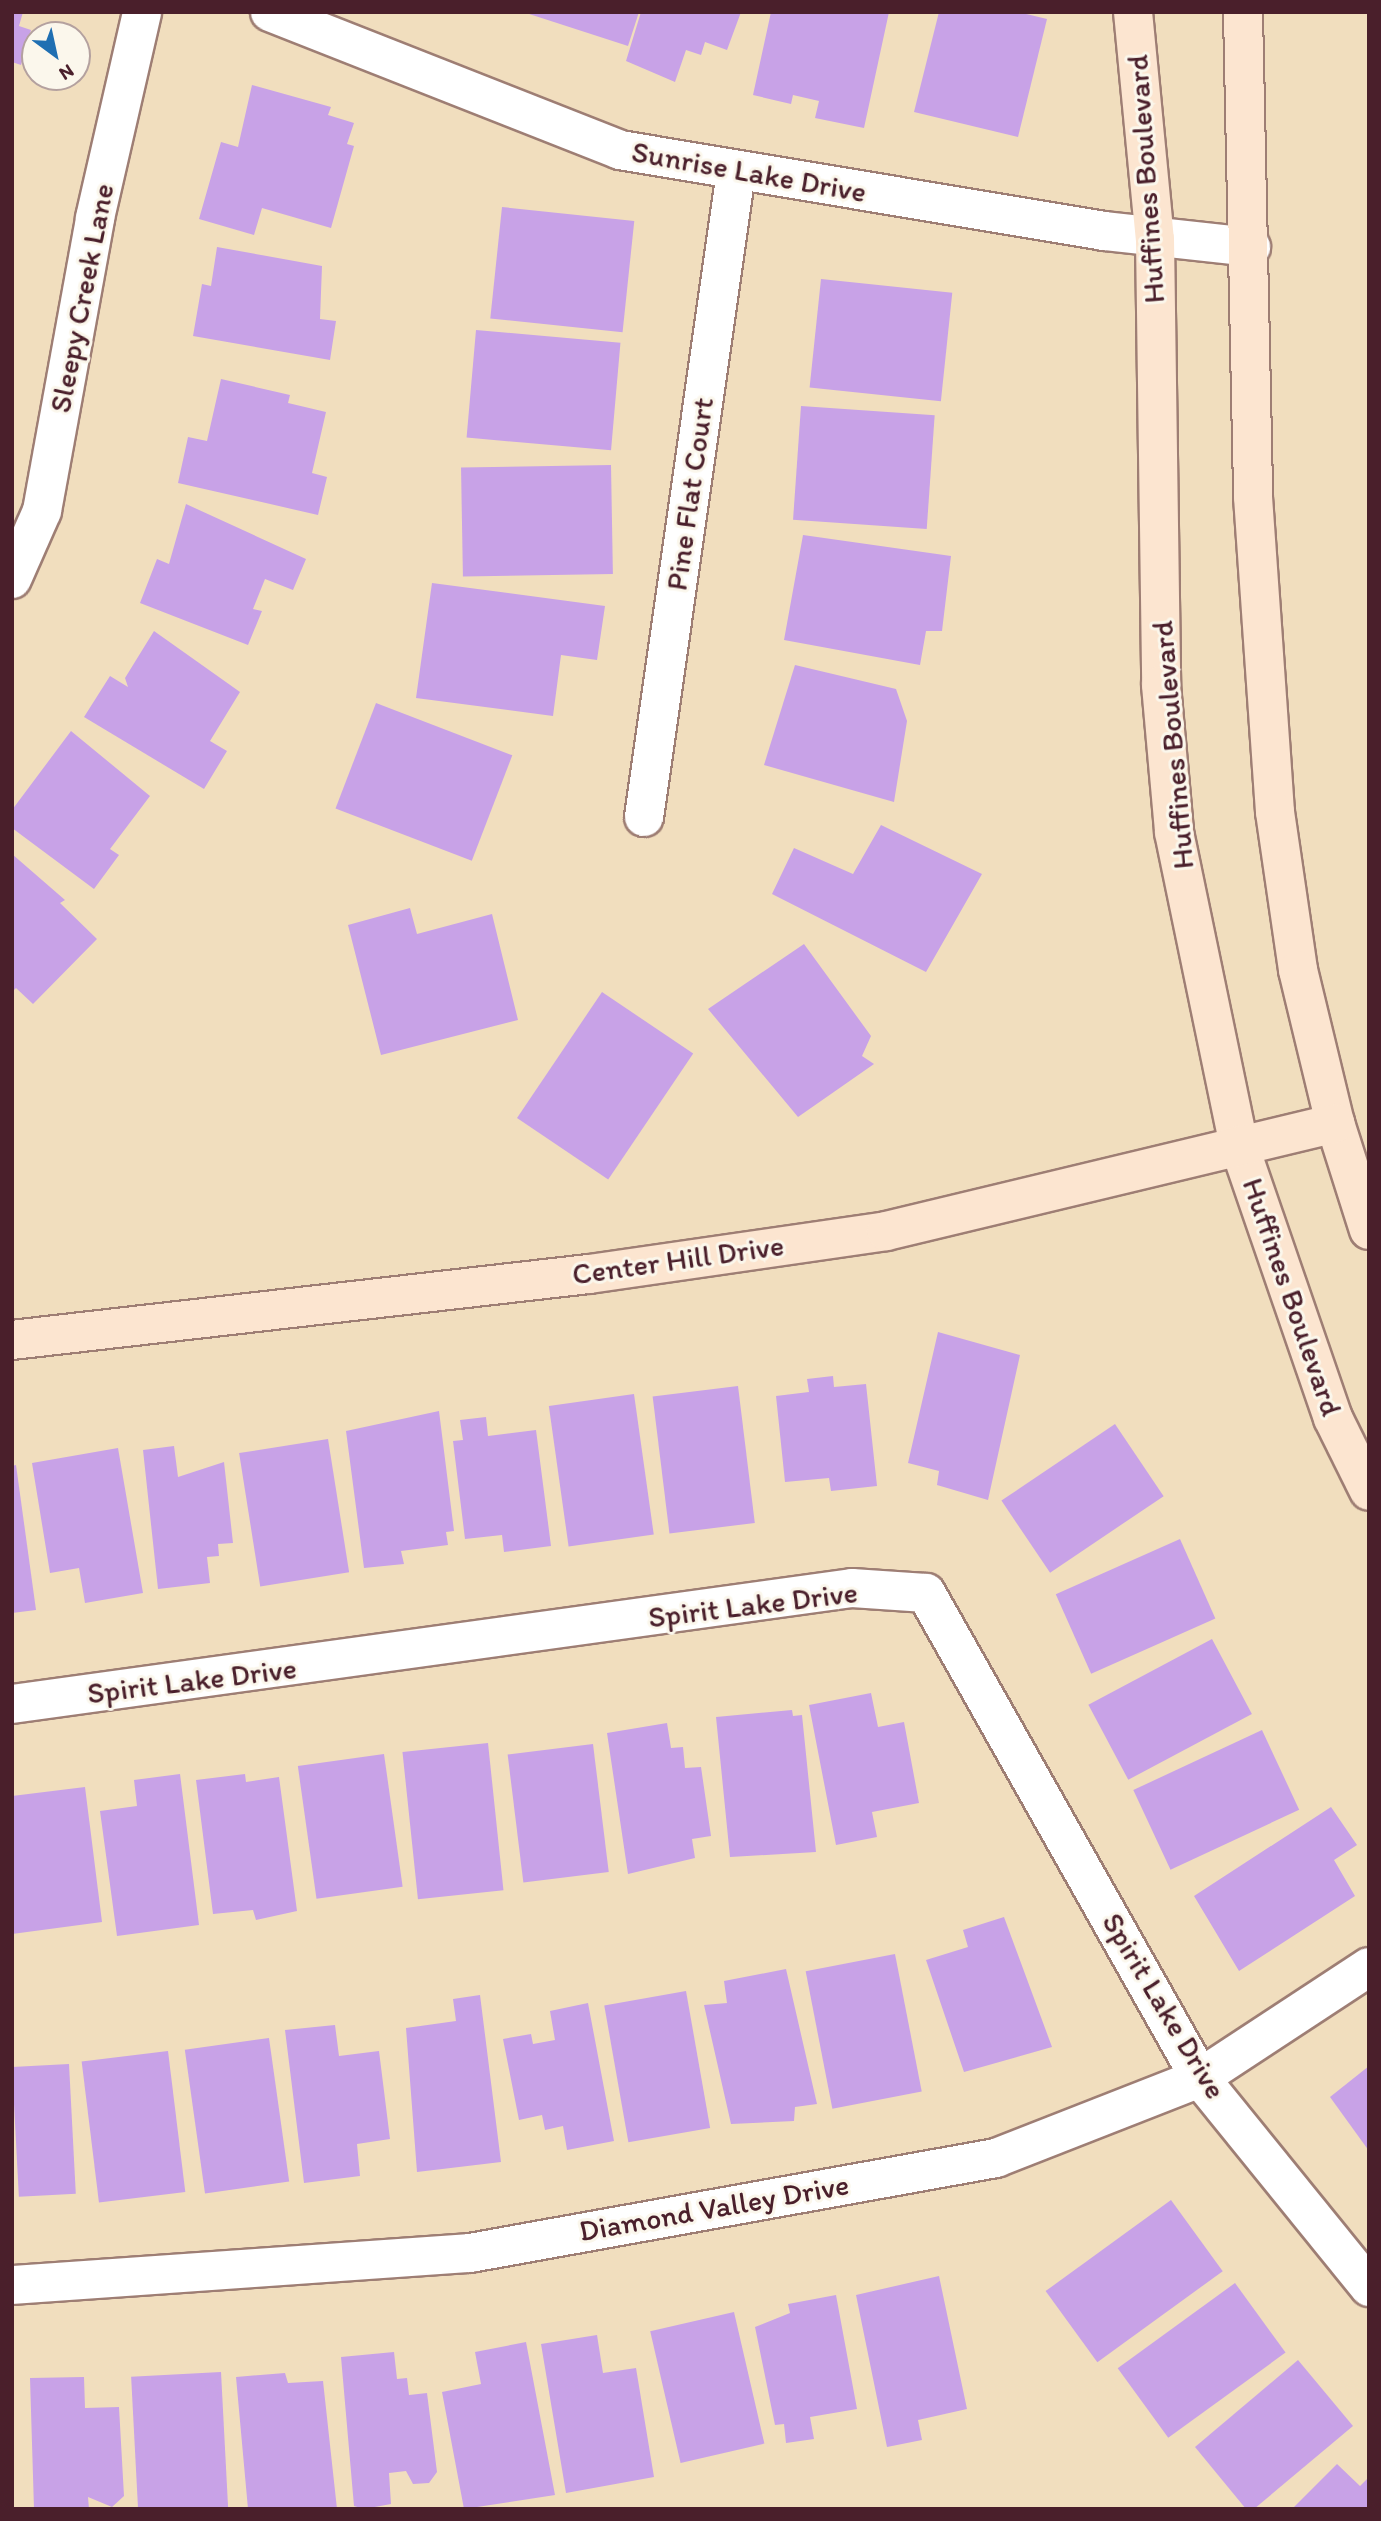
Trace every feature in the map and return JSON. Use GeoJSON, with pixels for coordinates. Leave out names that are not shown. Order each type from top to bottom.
{"type":"FeatureCollection","features":[{"type":"Feature","properties":{"kind":"main road","name":"Huffines Boulevard"},"geometry":{"type":"LineString","coordinates":[[1133,12],[1155,239],[1161,685],[1174,832],[1239,1145],[1334,1418],[1369,1491]]}},
{"type":"Feature","properties":{"kind":"main road"},"geometry":{"type":"LineString","coordinates":[[1243,12],[1251,247],[1253,497],[1275,812],[1298,970],[1335,1123],[1369,1230]]}},
{"type":"Feature","properties":{"kind":"main road","name":"Center Hill Drive"},"geometry":{"type":"LineString","coordinates":[[12,1340],[589,1273],[886,1231],[1335,1123]]}},
{"type":"Feature","properties":{"kind":"street","name":"Sleepy Creek Lane"},"geometry":{"type":"LineString","coordinates":[[12,579],[43,510],[96,218],[142,12]]}},
{"type":"Feature","properties":{"kind":"street","name":"Sunrise Lake Drive"},"geometry":{"type":"LineString","coordinates":[[270,12],[620,150],[736,172],[1155,239],[1251,247]]}},
{"type":"Feature","properties":{"kind":"street","name":"Pine Flat Court"},"geometry":{"type":"LineString","coordinates":[[644,817],[736,172]]}},
{"type":"Feature","properties":{"kind":"street","name":"Spirit Lake Drive"},"geometry":{"type":"LineString","coordinates":[[12,1704],[852,1588],[926,1593],[1200,2078],[1369,2287]]}},
{"type":"Feature","properties":{"kind":"street","name":"Diamond Valley Drive"},"geometry":{"type":"LineString","coordinates":[[12,2285],[470,2253],[996,2158],[1200,2078],[1369,1967]]}},
{"type":"Feature","properties":{"kind":"building"},"geometry":{"type":"Polygon","coordinates":[[[12,12],[23,12],[19,26],[21,65],[12,62],[12,12]]]}},
{"type":"Feature","properties":{"kind":"building"},"geometry":{"type":"Polygon","coordinates":[[[523,12],[639,12],[628,46],[523,12]]]}},
{"type":"Feature","properties":{"kind":"building"},"geometry":{"type":"Polygon","coordinates":[[[641,12],[741,12],[727,50],[705,42],[701,55],[686,50],[675,82],[626,61],[641,12]]]}},
{"type":"Feature","properties":{"kind":"building"},"geometry":{"type":"Polygon","coordinates":[[[771,12],[889,12],[864,128],[815,118],[819,101],[793,95],[791,104],[753,95],[771,12]]]}},
{"type":"Feature","properties":{"kind":"building"},"geometry":{"type":"Polygon","coordinates":[[[939,12],[1018,12],[1047,19],[1018,137],[914,112],[939,12]]]}},
{"type":"Feature","properties":{"kind":"building"},"geometry":{"type":"Polygon","coordinates":[[[252,85],[331,107],[328,115],[354,123],[347,144],[354,146],[331,228],[262,208],[254,235],[199,219],[221,142],[238,147],[252,85]]]}},
{"type":"Feature","properties":{"kind":"building"},"geometry":{"type":"Polygon","coordinates":[[[502,207],[634,221],[623,332],[490,318],[502,207]]]}},
{"type":"Feature","properties":{"kind":"building"},"geometry":{"type":"Polygon","coordinates":[[[217,247],[322,266],[320,319],[336,321],[330,360],[193,336],[202,284],[211,286],[217,247]]]}},
{"type":"Feature","properties":{"kind":"building"},"geometry":{"type":"Polygon","coordinates":[[[821,279],[952,293],[941,401],[810,387],[821,279]]]}},
{"type":"Feature","properties":{"kind":"building"},"geometry":{"type":"Polygon","coordinates":[[[476,330],[620,343],[611,450],[467,438],[476,330]]]}},
{"type":"Feature","properties":{"kind":"building"},"geometry":{"type":"Polygon","coordinates":[[[221,379],[290,395],[288,403],[326,412],[312,473],[327,477],[318,515],[178,483],[188,437],[207,441],[221,379]]]}},
{"type":"Feature","properties":{"kind":"building"},"geometry":{"type":"Polygon","coordinates":[[[801,406],[935,415],[927,529],[793,520],[801,406]]]}},
{"type":"Feature","properties":{"kind":"building"},"geometry":{"type":"Polygon","coordinates":[[[611,465],[613,574],[463,577],[461,468],[611,465]]]}},
{"type":"Feature","properties":{"kind":"building"},"geometry":{"type":"Polygon","coordinates":[[[186,504],[306,559],[293,590],[265,579],[253,609],[262,611],[248,645],[140,603],[157,559],[169,564],[186,504]]]}},
{"type":"Feature","properties":{"kind":"building"},"geometry":{"type":"Polygon","coordinates":[[[803,535],[951,556],[942,631],[926,631],[920,665],[784,640],[803,535]]]}},
{"type":"Feature","properties":{"kind":"building"},"geometry":{"type":"Polygon","coordinates":[[[432,583],[605,606],[597,660],[561,655],[553,716],[416,698],[432,583]]]}},
{"type":"Feature","properties":{"kind":"building"},"geometry":{"type":"Polygon","coordinates":[[[154,631],[240,692],[210,741],[227,751],[204,789],[84,717],[110,676],[128,687],[125,678],[154,631]]]}},
{"type":"Feature","properties":{"kind":"building"},"geometry":{"type":"Polygon","coordinates":[[[795,665],[896,689],[907,721],[894,802],[764,765],[795,665]]]}},
{"type":"Feature","properties":{"kind":"building"},"geometry":{"type":"Polygon","coordinates":[[[376,703],[512,755],[472,861],[336,808],[376,703]]]}},
{"type":"Feature","properties":{"kind":"building"},"geometry":{"type":"Polygon","coordinates":[[[71,731],[150,796],[110,849],[119,855],[94,889],[12,828],[12,810],[71,731]]]}},
{"type":"Feature","properties":{"kind":"building"},"geometry":{"type":"Polygon","coordinates":[[[881,825],[982,874],[926,972],[772,894],[794,848],[853,874],[881,825]]]}},
{"type":"Feature","properties":{"kind":"building"},"geometry":{"type":"Polygon","coordinates":[[[12,854],[65,900],[60,903],[97,939],[33,1004],[16,988],[12,992],[12,854]]]}},
{"type":"Feature","properties":{"kind":"building"},"geometry":{"type":"Polygon","coordinates":[[[410,908],[417,934],[492,914],[518,1020],[381,1055],[348,925],[410,908]]]}},
{"type":"Feature","properties":{"kind":"building"},"geometry":{"type":"Polygon","coordinates":[[[804,944],[871,1036],[862,1056],[874,1064],[798,1117],[708,1009],[804,944]]]}},
{"type":"Feature","properties":{"kind":"building"},"geometry":{"type":"Polygon","coordinates":[[[602,992],[693,1054],[608,1180],[517,1118],[602,992]]]}},
{"type":"Feature","properties":{"kind":"building"},"geometry":{"type":"Polygon","coordinates":[[[938,1332],[1020,1355],[988,1500],[937,1485],[939,1471],[908,1463],[938,1332]]]}},
{"type":"Feature","properties":{"kind":"building"},"geometry":{"type":"Polygon","coordinates":[[[833,1376],[834,1387],[866,1384],[877,1486],[831,1491],[829,1478],[785,1482],[776,1396],[809,1392],[807,1379],[833,1376]]]}},
{"type":"Feature","properties":{"kind":"building"},"geometry":{"type":"Polygon","coordinates":[[[738,1386],[755,1523],[669,1533],[653,1396],[738,1386]]]}},
{"type":"Feature","properties":{"kind":"building"},"geometry":{"type":"Polygon","coordinates":[[[634,1394],[654,1535],[569,1547],[549,1406],[634,1394]]]}},
{"type":"Feature","properties":{"kind":"building"},"geometry":{"type":"Polygon","coordinates":[[[439,1411],[454,1531],[446,1532],[448,1545],[401,1551],[404,1564],[364,1568],[346,1431],[439,1411]]]}},
{"type":"Feature","properties":{"kind":"building"},"geometry":{"type":"Polygon","coordinates":[[[486,1417],[488,1436],[536,1430],[551,1546],[504,1552],[502,1535],[465,1539],[453,1441],[463,1440],[460,1420],[486,1417]]]}},
{"type":"Feature","properties":{"kind":"building"},"geometry":{"type":"Polygon","coordinates":[[[1115,1424],[1164,1496],[1050,1573],[1001,1501],[1115,1424]]]}},
{"type":"Feature","properties":{"kind":"building"},"geometry":{"type":"Polygon","coordinates":[[[328,1439],[349,1572],[260,1586],[239,1453],[328,1439]]]}},
{"type":"Feature","properties":{"kind":"building"},"geometry":{"type":"Polygon","coordinates":[[[174,1446],[178,1477],[224,1462],[233,1543],[218,1544],[219,1556],[207,1557],[210,1583],[158,1589],[143,1450],[174,1446]]]}},
{"type":"Feature","properties":{"kind":"building"},"geometry":{"type":"Polygon","coordinates":[[[118,1448],[143,1593],[85,1603],[79,1568],[50,1573],[32,1463],[118,1448]]]}},
{"type":"Feature","properties":{"kind":"building"},"geometry":{"type":"Polygon","coordinates":[[[16,1465],[36,1610],[12,1613],[12,1466],[16,1465]]]}},
{"type":"Feature","properties":{"kind":"building"},"geometry":{"type":"Polygon","coordinates":[[[1180,1539],[1215,1618],[1091,1674],[1056,1594],[1180,1539]]]}},
{"type":"Feature","properties":{"kind":"building"},"geometry":{"type":"Polygon","coordinates":[[[1212,1639],[1252,1714],[1128,1780],[1088,1705],[1212,1639]]]}},
{"type":"Feature","properties":{"kind":"building"},"geometry":{"type":"Polygon","coordinates":[[[871,1693],[878,1727],[904,1722],[919,1803],[872,1812],[877,1837],[836,1845],[809,1705],[871,1693]]]}},
{"type":"Feature","properties":{"kind":"building"},"geometry":{"type":"Polygon","coordinates":[[[792,1710],[793,1716],[802,1715],[816,1852],[730,1857],[716,1717],[792,1710]]]}},
{"type":"Feature","properties":{"kind":"building"},"geometry":{"type":"Polygon","coordinates":[[[667,1723],[671,1748],[683,1747],[685,1768],[701,1767],[711,1836],[692,1839],[695,1858],[628,1874],[607,1733],[667,1723]]]}},
{"type":"Feature","properties":{"kind":"building"},"geometry":{"type":"Polygon","coordinates":[[[1262,1730],[1299,1810],[1170,1870],[1133,1790],[1262,1730]]]}},
{"type":"Feature","properties":{"kind":"building"},"geometry":{"type":"Polygon","coordinates":[[[488,1743],[503,1890],[418,1899],[402,1752],[488,1743]]]}},
{"type":"Feature","properties":{"kind":"building"},"geometry":{"type":"Polygon","coordinates":[[[593,1744],[609,1872],[523,1883],[508,1754],[593,1744]]]}},
{"type":"Feature","properties":{"kind":"building"},"geometry":{"type":"Polygon","coordinates":[[[384,1754],[403,1887],[316,1899],[298,1766],[384,1754]]]}},
{"type":"Feature","properties":{"kind":"building"},"geometry":{"type":"Polygon","coordinates":[[[180,1774],[199,1925],[117,1936],[100,1811],[137,1806],[134,1780],[180,1774]]]}},
{"type":"Feature","properties":{"kind":"building"},"geometry":{"type":"Polygon","coordinates":[[[245,1774],[246,1782],[279,1777],[297,1911],[256,1920],[253,1910],[213,1914],[196,1780],[245,1774]]]}},
{"type":"Feature","properties":{"kind":"building"},"geometry":{"type":"Polygon","coordinates":[[[85,1787],[102,1922],[12,1934],[12,1796],[85,1787]]]}},
{"type":"Feature","properties":{"kind":"building"},"geometry":{"type":"Polygon","coordinates":[[[1331,1807],[1357,1845],[1334,1860],[1355,1896],[1239,1971],[1194,1896],[1331,1807]]]}},
{"type":"Feature","properties":{"kind":"building"},"geometry":{"type":"Polygon","coordinates":[[[1004,1917],[1052,2047],[964,2072],[926,1960],[968,1947],[963,1930],[1004,1917]]]}},
{"type":"Feature","properties":{"kind":"building"},"geometry":{"type":"Polygon","coordinates":[[[895,1954],[922,2091],[832,2109],[806,1971],[895,1954]]]}},
{"type":"Feature","properties":{"kind":"building"},"geometry":{"type":"Polygon","coordinates":[[[786,1969],[817,2104],[795,2107],[794,2121],[731,2124],[704,2005],[727,2003],[724,1981],[786,1969]]]}},
{"type":"Feature","properties":{"kind":"building"},"geometry":{"type":"Polygon","coordinates":[[[686,1991],[710,2128],[628,2142],[604,2005],[686,1991]]]}},
{"type":"Feature","properties":{"kind":"building"},"geometry":{"type":"Polygon","coordinates":[[[480,1995],[501,2162],[417,2172],[406,2028],[456,2021],[453,1999],[480,1995]]]}},
{"type":"Feature","properties":{"kind":"building"},"geometry":{"type":"Polygon","coordinates":[[[588,2003],[614,2141],[567,2150],[563,2126],[545,2130],[542,2115],[519,2120],[503,2039],[531,2034],[533,2044],[555,2040],[550,2011],[588,2003]]]}},
{"type":"Feature","properties":{"kind":"building"},"geometry":{"type":"Polygon","coordinates":[[[335,2025],[339,2056],[379,2051],[390,2139],[357,2144],[360,2176],[304,2183],[285,2030],[335,2025]]]}},
{"type":"Feature","properties":{"kind":"building"},"geometry":{"type":"Polygon","coordinates":[[[269,2038],[289,2182],[205,2193],[185,2050],[269,2038]]]}},
{"type":"Feature","properties":{"kind":"building"},"geometry":{"type":"Polygon","coordinates":[[[168,2051],[185,2192],[99,2203],[82,2062],[168,2051]]]}},
{"type":"Feature","properties":{"kind":"building"},"geometry":{"type":"Polygon","coordinates":[[[69,2064],[76,2194],[19,2197],[12,2067],[69,2064]]]}},
{"type":"Feature","properties":{"kind":"building"},"geometry":{"type":"Polygon","coordinates":[[[1369,2066],[1369,2151],[1330,2097],[1369,2066]]]}},
{"type":"Feature","properties":{"kind":"building"},"geometry":{"type":"Polygon","coordinates":[[[1171,2200],[1223,2271],[1097,2362],[1046,2291],[1171,2200]]]}},
{"type":"Feature","properties":{"kind":"building"},"geometry":{"type":"Polygon","coordinates":[[[939,2276],[967,2409],[918,2420],[922,2440],[887,2447],[856,2295],[939,2276]]]}},
{"type":"Feature","properties":{"kind":"building"},"geometry":{"type":"Polygon","coordinates":[[[1235,2283],[1286,2353],[1168,2438],[1118,2368],[1235,2283]]]}},
{"type":"Feature","properties":{"kind":"building"},"geometry":{"type":"Polygon","coordinates":[[[836,2295],[857,2409],[810,2417],[814,2439],[786,2443],[784,2424],[775,2425],[755,2327],[790,2313],[788,2304],[836,2295]]]}},
{"type":"Feature","properties":{"kind":"building"},"geometry":{"type":"Polygon","coordinates":[[[734,2312],[764,2444],[681,2463],[650,2331],[734,2312]]]}},
{"type":"Feature","properties":{"kind":"building"},"geometry":{"type":"Polygon","coordinates":[[[597,2335],[603,2373],[636,2368],[654,2477],[566,2493],[541,2344],[597,2335]]]}},
{"type":"Feature","properties":{"kind":"building"},"geometry":{"type":"Polygon","coordinates":[[[526,2342],[555,2495],[464,2509],[442,2392],[481,2384],[475,2352],[526,2342]]]}},
{"type":"Feature","properties":{"kind":"building"},"geometry":{"type":"Polygon","coordinates":[[[394,2352],[397,2379],[407,2378],[409,2395],[427,2393],[437,2472],[429,2483],[413,2484],[406,2471],[389,2473],[391,2504],[364,2509],[354,2506],[341,2357],[394,2352]]]}},
{"type":"Feature","properties":{"kind":"building"},"geometry":{"type":"Polygon","coordinates":[[[1298,2360],[1353,2426],[1254,2509],[1246,2509],[1195,2447],[1298,2360]]]}},
{"type":"Feature","properties":{"kind":"building"},"geometry":{"type":"Polygon","coordinates":[[[221,2372],[228,2509],[138,2509],[131,2377],[221,2372]]]}},
{"type":"Feature","properties":{"kind":"building"},"geometry":{"type":"Polygon","coordinates":[[[285,2373],[288,2383],[323,2381],[337,2509],[248,2509],[236,2377],[285,2373]]]}},
{"type":"Feature","properties":{"kind":"building"},"geometry":{"type":"Polygon","coordinates":[[[84,2377],[85,2408],[119,2407],[124,2496],[112,2507],[88,2497],[89,2509],[34,2509],[30,2378],[84,2377]]]}},
{"type":"Feature","properties":{"kind":"building"},"geometry":{"type":"Polygon","coordinates":[[[1337,2464],[1360,2486],[1369,2477],[1369,2509],[1292,2509],[1337,2464]]]}}]}
